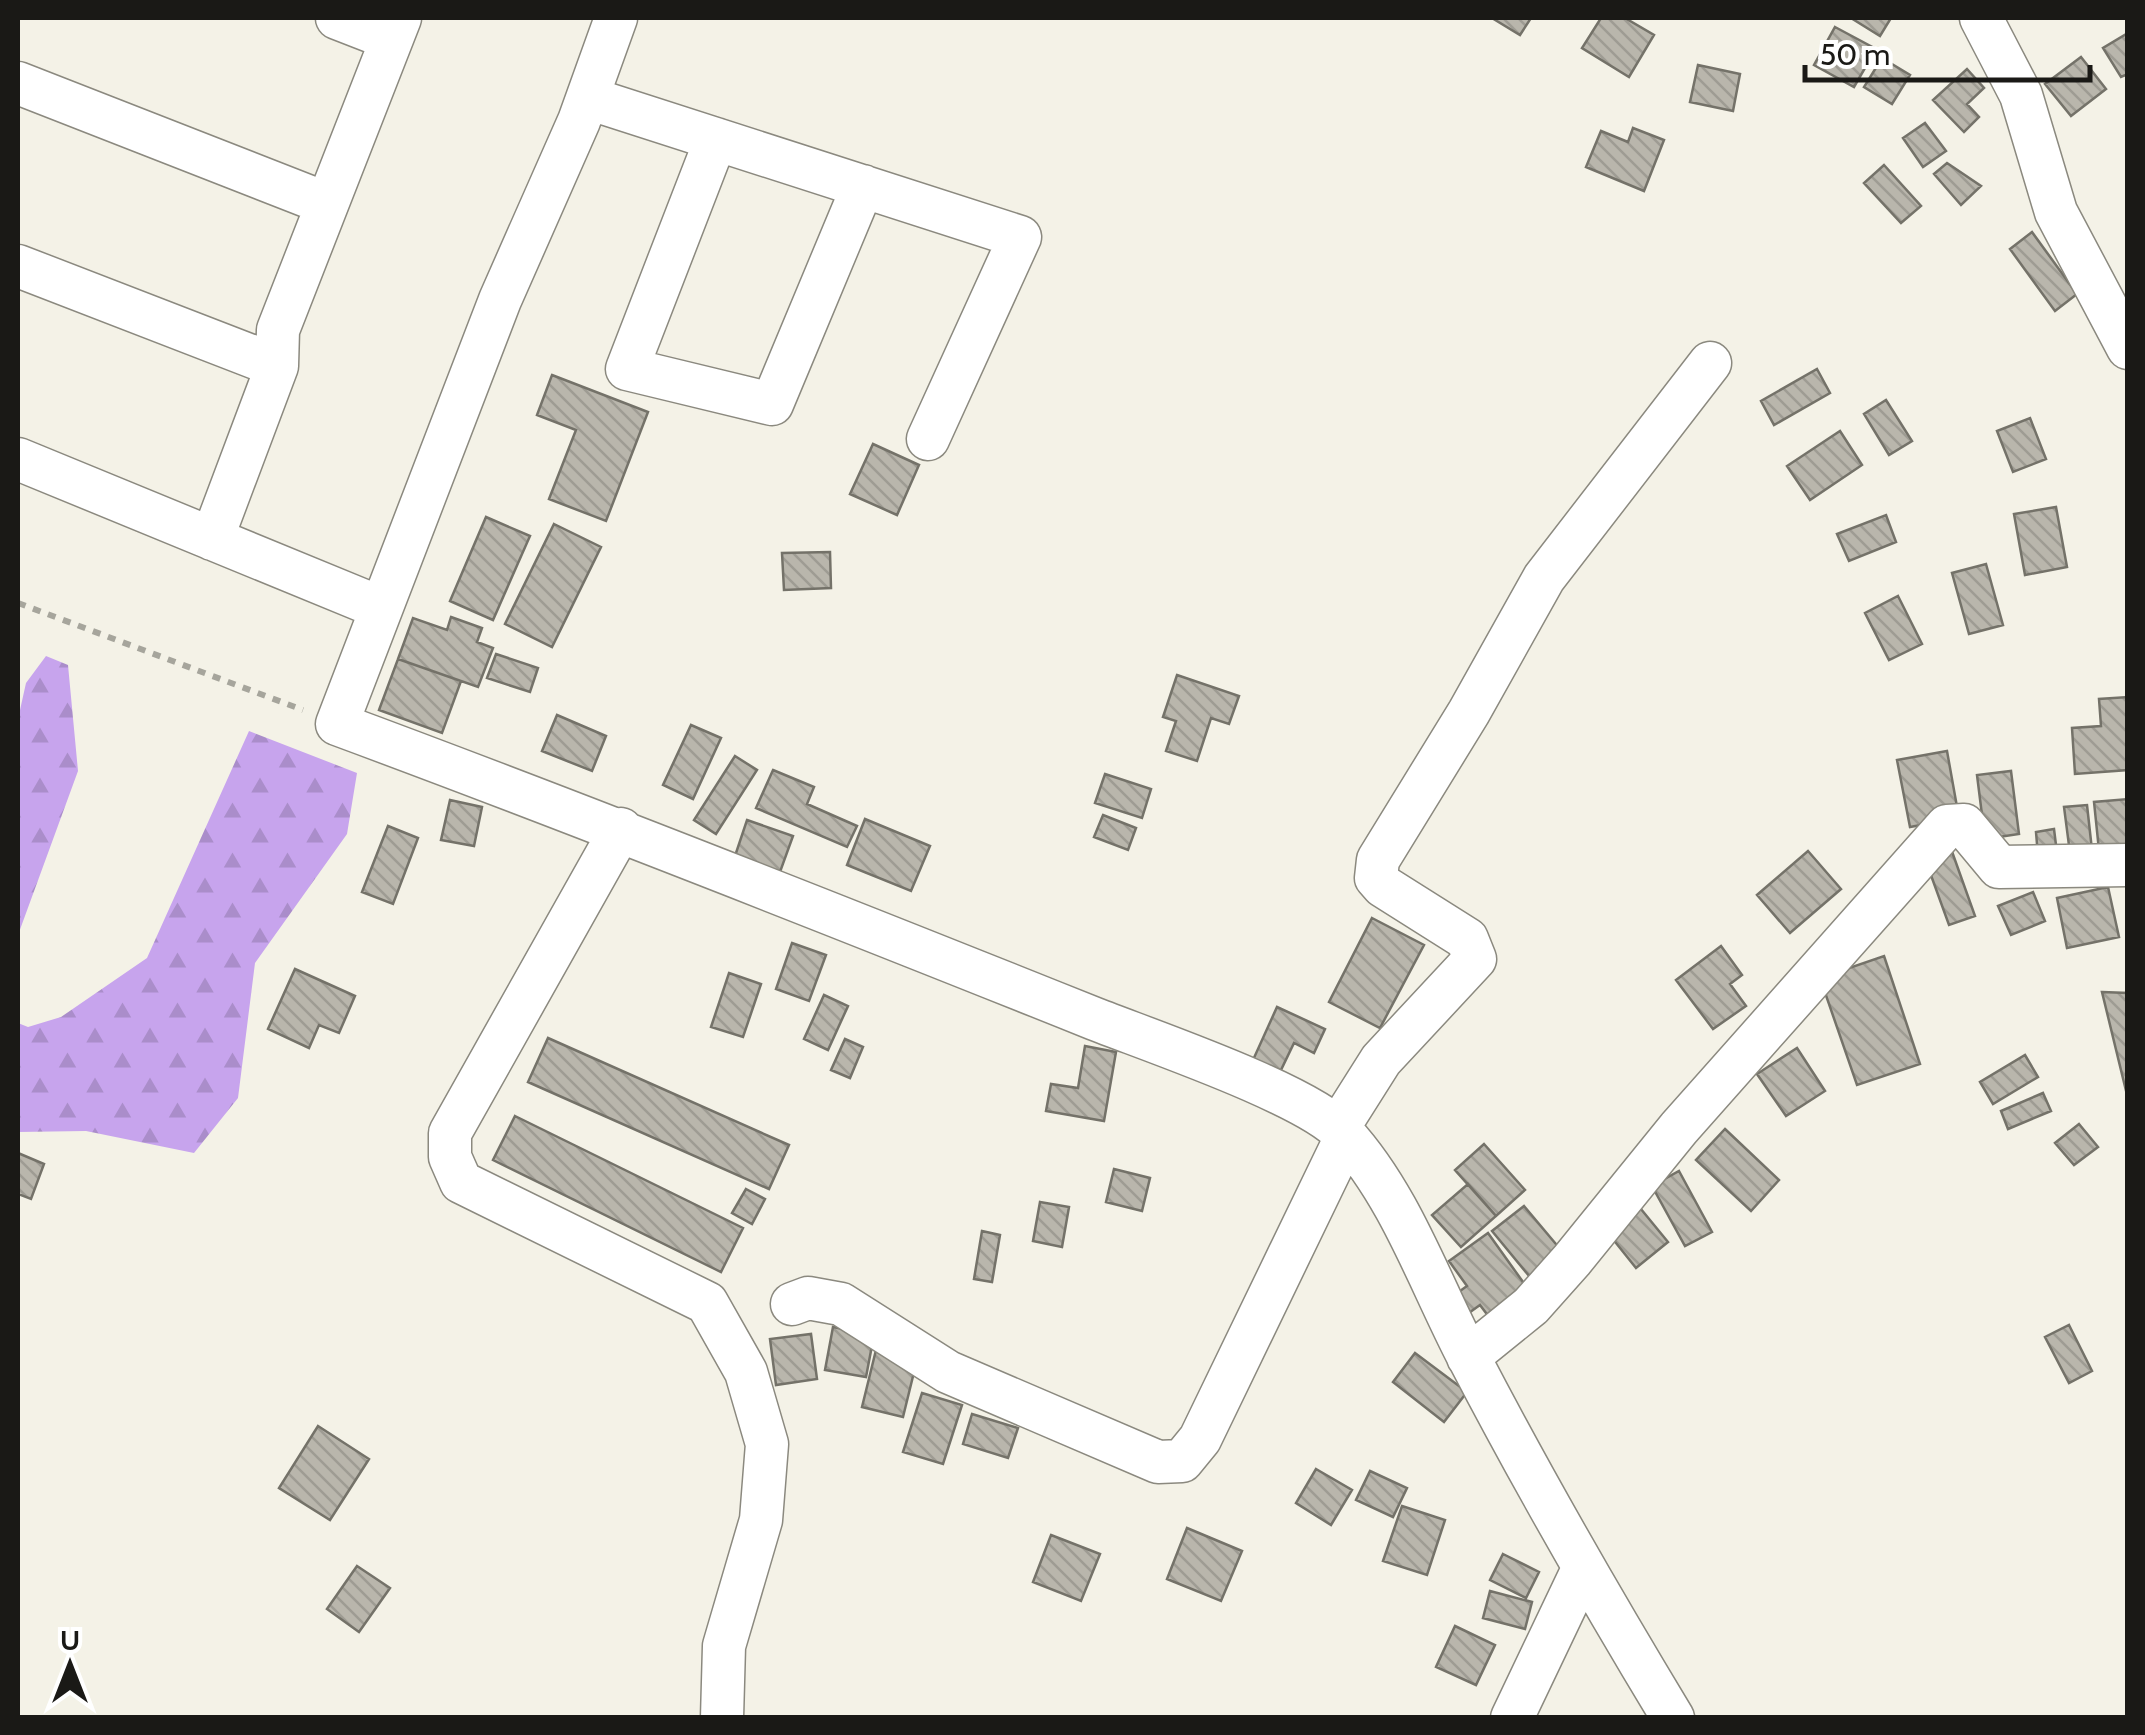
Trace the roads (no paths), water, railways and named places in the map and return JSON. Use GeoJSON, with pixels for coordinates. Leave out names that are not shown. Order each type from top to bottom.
{"type":"FeatureCollection","features":[{"type":"Feature","properties":{"kind":"street"},"geometry":{"type":"LineString","coordinates":[[212,539],[277,366],[278,330],[396,28],[337,18]]}},
{"type":"Feature","properties":{"kind":"street"},"geometry":{"type":"LineString","coordinates":[[616,18],[588,98],[500,300],[337,724],[622,829],[1268,1090],[1342,1132],[1374,1170],[1468,1357],[1583,1569],[1673,1718]]}},
{"type":"Feature","properties":{"kind":"street"},"geometry":{"type":"LineString","coordinates":[[1981,18],[2021,95],[2056,212],[2128,348]]}},
{"type":"Feature","properties":{"kind":"street"},"geometry":{"type":"LineString","coordinates":[[18,83],[326,203]]}},
{"type":"Feature","properties":{"kind":"street"},"geometry":{"type":"LineString","coordinates":[[588,98],[1020,236],[928,439]]}},
{"type":"Feature","properties":{"kind":"street"},"geometry":{"type":"LineString","coordinates":[[716,139],[627,369],[772,404],[863,186]]}},
{"type":"Feature","properties":{"kind":"street"},"geometry":{"type":"LineString","coordinates":[[18,266],[277,366]]}},
{"type":"Feature","properties":{"kind":"street"},"geometry":{"type":"LineString","coordinates":[[792,1304],[808,1298],[841,1304],[948,1372],[1158,1462],[1182,1461],[1200,1439],[1342,1132],[1381,1060],[1475,959],[1467,939],[1376,878],[1378,860],[1469,712],[1544,578],[1710,363]]}},
{"type":"Feature","properties":{"kind":"street"},"geometry":{"type":"LineString","coordinates":[[18,460],[381,608]]}},
{"type":"Feature","properties":{"kind":"street"},"geometry":{"type":"LineString","coordinates":[[1468,1357],[1530,1306],[1572,1260],[1679,1128],[1947,826],[1955,822],[1964,825],[2000,867],[2128,865]]}},
{"type":"Feature","properties":{"kind":"street"},"geometry":{"type":"LineString","coordinates":[[622,829],[450,1133],[450,1157],[460,1182],[707,1303],[746,1372],[767,1444],[761,1520],[724,1646],[722,1718]]}},
{"type":"Feature","properties":{"kind":"street"},"geometry":{"type":"LineString","coordinates":[[1512,1718],[1583,1569]]}}]}
